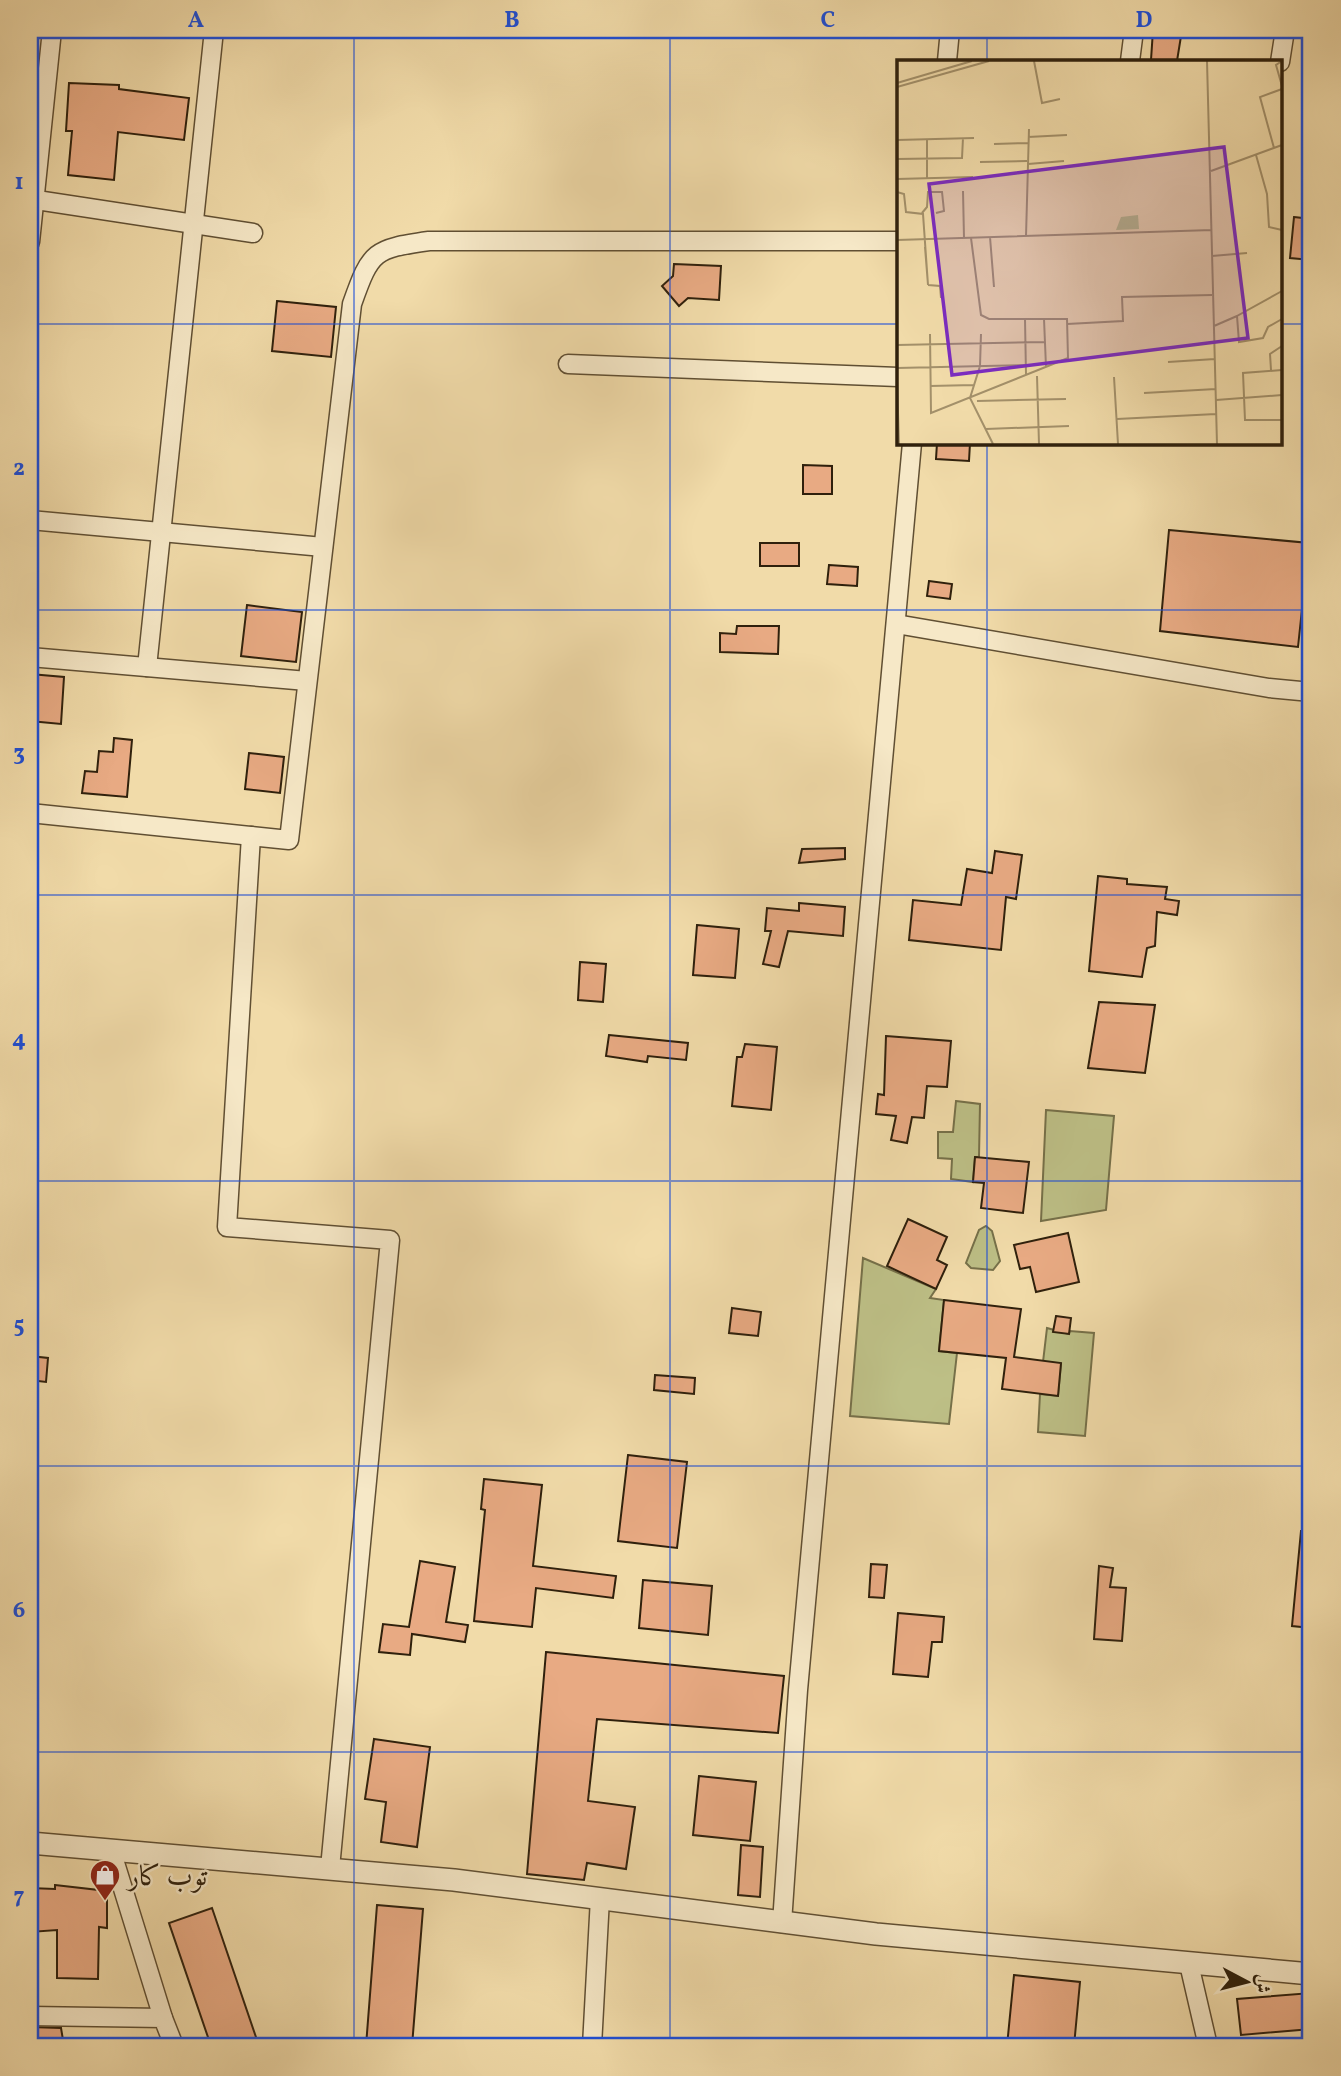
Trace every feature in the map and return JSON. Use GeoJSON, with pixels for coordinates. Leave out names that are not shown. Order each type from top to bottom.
{"type":"FeatureCollection","features":[{"type":"Feature","properties":{"kind":"street"},"geometry":{"type":"LineString","coordinates":[[30,242],[32,200],[52,30]]}},
{"type":"Feature","properties":{"kind":"street"},"geometry":{"type":"LineString","coordinates":[[147,667],[214,30]]}},
{"type":"Feature","properties":{"kind":"street"},"geometry":{"type":"LineString","coordinates":[[947,60],[950,30]]}},
{"type":"Feature","properties":{"kind":"street"},"geometry":{"type":"LineString","coordinates":[[1130,60],[1134,30]]}},
{"type":"Feature","properties":{"kind":"street"},"geometry":{"type":"LineString","coordinates":[[1280,60],[1284,30]]}},
{"type":"Feature","properties":{"kind":"street"},"geometry":{"type":"LineString","coordinates":[[32,200],[253,233]]}},
{"type":"Feature","properties":{"kind":"street"},"geometry":{"type":"LineString","coordinates":[[30,813],[289,840],[352,304],[363,273],[373,256],[387,247],[442,241],[897,242]]}},
{"type":"Feature","properties":{"kind":"street"},"geometry":{"type":"LineString","coordinates":[[568,364],[897,377]]}},
{"type":"Feature","properties":{"kind":"street"},"geometry":{"type":"LineString","coordinates":[[782,1923],[798,1690],[912,444]]}},
{"type":"Feature","properties":{"kind":"street"},"geometry":{"type":"LineString","coordinates":[[30,520],[323,547]]}},
{"type":"Feature","properties":{"kind":"street"},"geometry":{"type":"LineString","coordinates":[[896,624],[1269,688],[1311,692]]}},
{"type":"Feature","properties":{"kind":"street"},"geometry":{"type":"LineString","coordinates":[[30,657],[307,681]]}},
{"type":"Feature","properties":{"kind":"street"},"geometry":{"type":"LineString","coordinates":[[251,836],[227,1227],[390,1240],[330,1868]]}},
{"type":"Feature","properties":{"kind":"street"},"geometry":{"type":"LineString","coordinates":[[30,1843],[330,1868],[600,1898],[782,1923],[1311,1974]]}},
{"type":"Feature","properties":{"kind":"street"},"geometry":{"type":"LineString","coordinates":[[111,1850],[174,2046]]}},
{"type":"Feature","properties":{"kind":"street"},"geometry":{"type":"LineString","coordinates":[[592,2046],[600,1898]]}},
{"type":"Feature","properties":{"kind":"street"},"geometry":{"type":"LineString","coordinates":[[1189,1964],[1208,2046]]}},
{"type":"Feature","properties":{"kind":"street"},"geometry":{"type":"LineString","coordinates":[[30,2016],[163,2018]]}},
{"type":"Feature","properties":{"kind":"green space"},"geometry":{"type":"Polygon","coordinates":[[[956,1101],[980,1104],[979,1157],[975,1157],[973,1182],[951,1179],[952,1159],[938,1158],[938,1132],[953,1132],[956,1101]]]}},
{"type":"Feature","properties":{"kind":"green space"},"geometry":{"type":"Polygon","coordinates":[[[1046,1110],[1114,1116],[1106,1210],[1041,1221],[1046,1110]]]}},
{"type":"Feature","properties":{"kind":"green space"},"geometry":{"type":"Polygon","coordinates":[[[986,1226],[992,1231],[1000,1261],[993,1270],[971,1268],[966,1263],[979,1230],[986,1226]]]}},
{"type":"Feature","properties":{"kind":"green space"},"geometry":{"type":"Polygon","coordinates":[[[863,1258],[936,1289],[930,1298],[944,1300],[939,1351],[957,1353],[949,1424],[850,1416],[863,1258]]]}},
{"type":"Feature","properties":{"kind":"green space"},"geometry":{"type":"Polygon","coordinates":[[[1047,1328],[1069,1334],[1070,1331],[1094,1333],[1085,1436],[1038,1432],[1040,1394],[1058,1396],[1061,1364],[1043,1362],[1047,1328]]]}},
{"type":"Feature","properties":{"kind":"building"},"geometry":{"type":"Polygon","coordinates":[[[1153,30],[1182,30],[1177,60],[1151,60],[1153,30]]]}},
{"type":"Feature","properties":{"kind":"building"},"geometry":{"type":"Polygon","coordinates":[[[69,83],[119,85],[119,89],[189,98],[184,140],[118,132],[114,180],[68,175],[72,131],[66,131],[69,83]]]}},
{"type":"Feature","properties":{"kind":"building"},"geometry":{"type":"Polygon","coordinates":[[[1294,217],[1311,219],[1311,260],[1290,258],[1294,217]]]}},
{"type":"Feature","properties":{"kind":"building"},"geometry":{"type":"Polygon","coordinates":[[[674,264],[721,266],[719,300],[688,298],[679,306],[662,286],[673,276],[674,264]]]}},
{"type":"Feature","properties":{"kind":"building"},"geometry":{"type":"Polygon","coordinates":[[[277,301],[336,307],[331,357],[272,351],[277,301]]]}},
{"type":"Feature","properties":{"kind":"building"},"geometry":{"type":"Polygon","coordinates":[[[937,444],[970,444],[969,461],[936,459],[937,444]]]}},
{"type":"Feature","properties":{"kind":"building"},"geometry":{"type":"Polygon","coordinates":[[[803,465],[832,466],[832,494],[803,494],[803,465]]]}},
{"type":"Feature","properties":{"kind":"building"},"geometry":{"type":"Polygon","coordinates":[[[1169,530],[1309,543],[1298,647],[1160,631],[1169,530]]]}},
{"type":"Feature","properties":{"kind":"building"},"geometry":{"type":"Polygon","coordinates":[[[760,543],[799,543],[799,566],[760,566],[760,543]]]}},
{"type":"Feature","properties":{"kind":"building"},"geometry":{"type":"Polygon","coordinates":[[[829,565],[858,567],[857,586],[827,584],[829,565]]]}},
{"type":"Feature","properties":{"kind":"building"},"geometry":{"type":"Polygon","coordinates":[[[929,581],[952,584],[950,599],[927,596],[929,581]]]}},
{"type":"Feature","properties":{"kind":"building"},"geometry":{"type":"Polygon","coordinates":[[[247,605],[302,612],[296,662],[241,656],[247,605]]]}},
{"type":"Feature","properties":{"kind":"building"},"geometry":{"type":"Polygon","coordinates":[[[737,626],[779,626],[778,654],[720,652],[720,633],[736,634],[737,626]]]}},
{"type":"Feature","properties":{"kind":"building"},"geometry":{"type":"Polygon","coordinates":[[[30,674],[64,677],[61,724],[30,721],[30,674]]]}},
{"type":"Feature","properties":{"kind":"building"},"geometry":{"type":"Polygon","coordinates":[[[114,738],[132,740],[127,797],[82,793],[85,771],[97,772],[99,751],[113,752],[114,738]]]}},
{"type":"Feature","properties":{"kind":"building"},"geometry":{"type":"Polygon","coordinates":[[[249,753],[284,757],[280,793],[245,789],[249,753]]]}},
{"type":"Feature","properties":{"kind":"building"},"geometry":{"type":"Polygon","coordinates":[[[845,848],[845,859],[799,863],[802,849],[845,848]]]}},
{"type":"Feature","properties":{"kind":"building"},"geometry":{"type":"Polygon","coordinates":[[[995,851],[1022,855],[1016,899],[1006,897],[1001,950],[909,940],[913,900],[961,905],[967,869],[992,873],[995,851]]]}},
{"type":"Feature","properties":{"kind":"building"},"geometry":{"type":"Polygon","coordinates":[[[1098,876],[1127,879],[1127,884],[1167,887],[1165,899],[1179,901],[1177,915],[1157,912],[1155,946],[1147,948],[1142,977],[1089,971],[1098,876]]]}},
{"type":"Feature","properties":{"kind":"building"},"geometry":{"type":"Polygon","coordinates":[[[799,903],[845,907],[843,936],[788,931],[779,967],[763,964],[771,931],[765,931],[767,908],[799,911],[799,903]]]}},
{"type":"Feature","properties":{"kind":"building"},"geometry":{"type":"Polygon","coordinates":[[[697,925],[739,929],[735,978],[693,975],[697,925]]]}},
{"type":"Feature","properties":{"kind":"building"},"geometry":{"type":"Polygon","coordinates":[[[580,962],[606,964],[603,1002],[578,1000],[580,962]]]}},
{"type":"Feature","properties":{"kind":"building"},"geometry":{"type":"Polygon","coordinates":[[[1099,1002],[1155,1005],[1145,1073],[1088,1068],[1099,1002]]]}},
{"type":"Feature","properties":{"kind":"building"},"geometry":{"type":"Polygon","coordinates":[[[609,1035],[688,1043],[686,1060],[648,1056],[647,1062],[606,1056],[609,1035]]]}},
{"type":"Feature","properties":{"kind":"building"},"geometry":{"type":"Polygon","coordinates":[[[886,1036],[951,1041],[947,1087],[927,1086],[924,1118],[912,1117],[907,1143],[891,1140],[896,1116],[876,1114],[878,1094],[884,1095],[886,1036]]]}},
{"type":"Feature","properties":{"kind":"building"},"geometry":{"type":"Polygon","coordinates":[[[745,1044],[777,1047],[771,1110],[732,1106],[737,1057],[742,1057],[745,1044]]]}},
{"type":"Feature","properties":{"kind":"building"},"geometry":{"type":"Polygon","coordinates":[[[975,1157],[1029,1162],[1023,1213],[981,1208],[984,1183],[973,1182],[975,1157]]]}},
{"type":"Feature","properties":{"kind":"building"},"geometry":{"type":"Polygon","coordinates":[[[908,1219],[947,1237],[937,1260],[947,1265],[936,1289],[887,1266],[908,1219]]]}},
{"type":"Feature","properties":{"kind":"building"},"geometry":{"type":"Polygon","coordinates":[[[1068,1233],[1079,1282],[1036,1292],[1030,1267],[1020,1269],[1014,1245],[1068,1233]]]}},
{"type":"Feature","properties":{"kind":"building"},"geometry":{"type":"Polygon","coordinates":[[[944,1300],[1021,1309],[1014,1357],[1061,1363],[1058,1396],[1002,1389],[1006,1358],[939,1351],[944,1300]]]}},
{"type":"Feature","properties":{"kind":"building"},"geometry":{"type":"Polygon","coordinates":[[[732,1308],[761,1312],[758,1336],[729,1333],[732,1308]]]}},
{"type":"Feature","properties":{"kind":"building"},"geometry":{"type":"Polygon","coordinates":[[[1056,1316],[1071,1318],[1069,1334],[1053,1332],[1056,1316]]]}},
{"type":"Feature","properties":{"kind":"building"},"geometry":{"type":"Polygon","coordinates":[[[30,1356],[48,1358],[46,1382],[30,1380],[30,1356]]]}},
{"type":"Feature","properties":{"kind":"building"},"geometry":{"type":"Polygon","coordinates":[[[655,1375],[695,1378],[694,1394],[654,1390],[655,1375]]]}},
{"type":"Feature","properties":{"kind":"building"},"geometry":{"type":"Polygon","coordinates":[[[628,1455],[687,1462],[677,1548],[618,1541],[628,1455]]]}},
{"type":"Feature","properties":{"kind":"building"},"geometry":{"type":"Polygon","coordinates":[[[484,1479],[542,1485],[533,1566],[616,1576],[613,1598],[536,1588],[532,1627],[474,1621],[485,1510],[481,1509],[484,1479]]]}},
{"type":"Feature","properties":{"kind":"building"},"geometry":{"type":"Polygon","coordinates":[[[1301,1531],[1311,1531],[1311,1628],[1292,1626],[1301,1531]]]}},
{"type":"Feature","properties":{"kind":"building"},"geometry":{"type":"Polygon","coordinates":[[[420,1561],[455,1567],[446,1622],[468,1625],[465,1642],[412,1634],[410,1655],[379,1652],[383,1624],[409,1627],[420,1561]]]}},
{"type":"Feature","properties":{"kind":"building"},"geometry":{"type":"Polygon","coordinates":[[[871,1564],[887,1565],[884,1598],[869,1597],[871,1564]]]}},
{"type":"Feature","properties":{"kind":"building"},"geometry":{"type":"Polygon","coordinates":[[[1099,1566],[1113,1568],[1110,1587],[1126,1588],[1122,1641],[1094,1639],[1099,1566]]]}},
{"type":"Feature","properties":{"kind":"building"},"geometry":{"type":"Polygon","coordinates":[[[643,1580],[712,1586],[708,1635],[639,1628],[643,1580]]]}},
{"type":"Feature","properties":{"kind":"building"},"geometry":{"type":"Polygon","coordinates":[[[898,1613],[944,1617],[942,1642],[932,1642],[928,1677],[893,1674],[898,1613]]]}},
{"type":"Feature","properties":{"kind":"building"},"geometry":{"type":"Polygon","coordinates":[[[546,1652],[784,1676],[778,1733],[597,1719],[588,1801],[635,1807],[626,1869],[587,1863],[584,1880],[527,1874],[546,1652]]]}},
{"type":"Feature","properties":{"kind":"building"},"geometry":{"type":"Polygon","coordinates":[[[374,1739],[430,1747],[417,1847],[381,1842],[386,1802],[365,1799],[374,1739]]]}},
{"type":"Feature","properties":{"kind":"building"},"geometry":{"type":"Polygon","coordinates":[[[699,1776],[756,1782],[750,1841],[693,1835],[699,1776]]]}},
{"type":"Feature","properties":{"kind":"building"},"geometry":{"type":"Polygon","coordinates":[[[741,1845],[763,1847],[760,1897],[738,1895],[741,1845]]]}},
{"type":"Feature","properties":{"kind":"building"},"geometry":{"type":"Polygon","coordinates":[[[55,1885],[107,1891],[107,1928],[99,1927],[98,1979],[57,1978],[57,1930],[30,1932],[30,1888],[55,1889],[55,1885]]]}},
{"type":"Feature","properties":{"kind":"building"},"geometry":{"type":"Polygon","coordinates":[[[377,1905],[423,1909],[412,2046],[366,2046],[377,1905]]]}},
{"type":"Feature","properties":{"kind":"building"},"geometry":{"type":"Polygon","coordinates":[[[212,1908],[259,2046],[211,2046],[169,1923],[212,1908]]]}},
{"type":"Feature","properties":{"kind":"building"},"geometry":{"type":"Polygon","coordinates":[[[1014,1975],[1080,1982],[1074,2046],[1007,2046],[1014,1975]]]}},
{"type":"Feature","properties":{"kind":"building"},"geometry":{"type":"Polygon","coordinates":[[[1311,1993],[1311,2029],[1241,2035],[1237,1999],[1311,1993]]]}},
{"type":"Feature","properties":{"kind":"building"},"geometry":{"type":"Polygon","coordinates":[[[30,2027],[61,2028],[64,2046],[30,2046],[30,2027]]]}},
{"type":"Feature","properties":{"kind":"place","name":"توب كار"},"geometry":{"type":"Point","coordinates":[105,1902]}}]}
